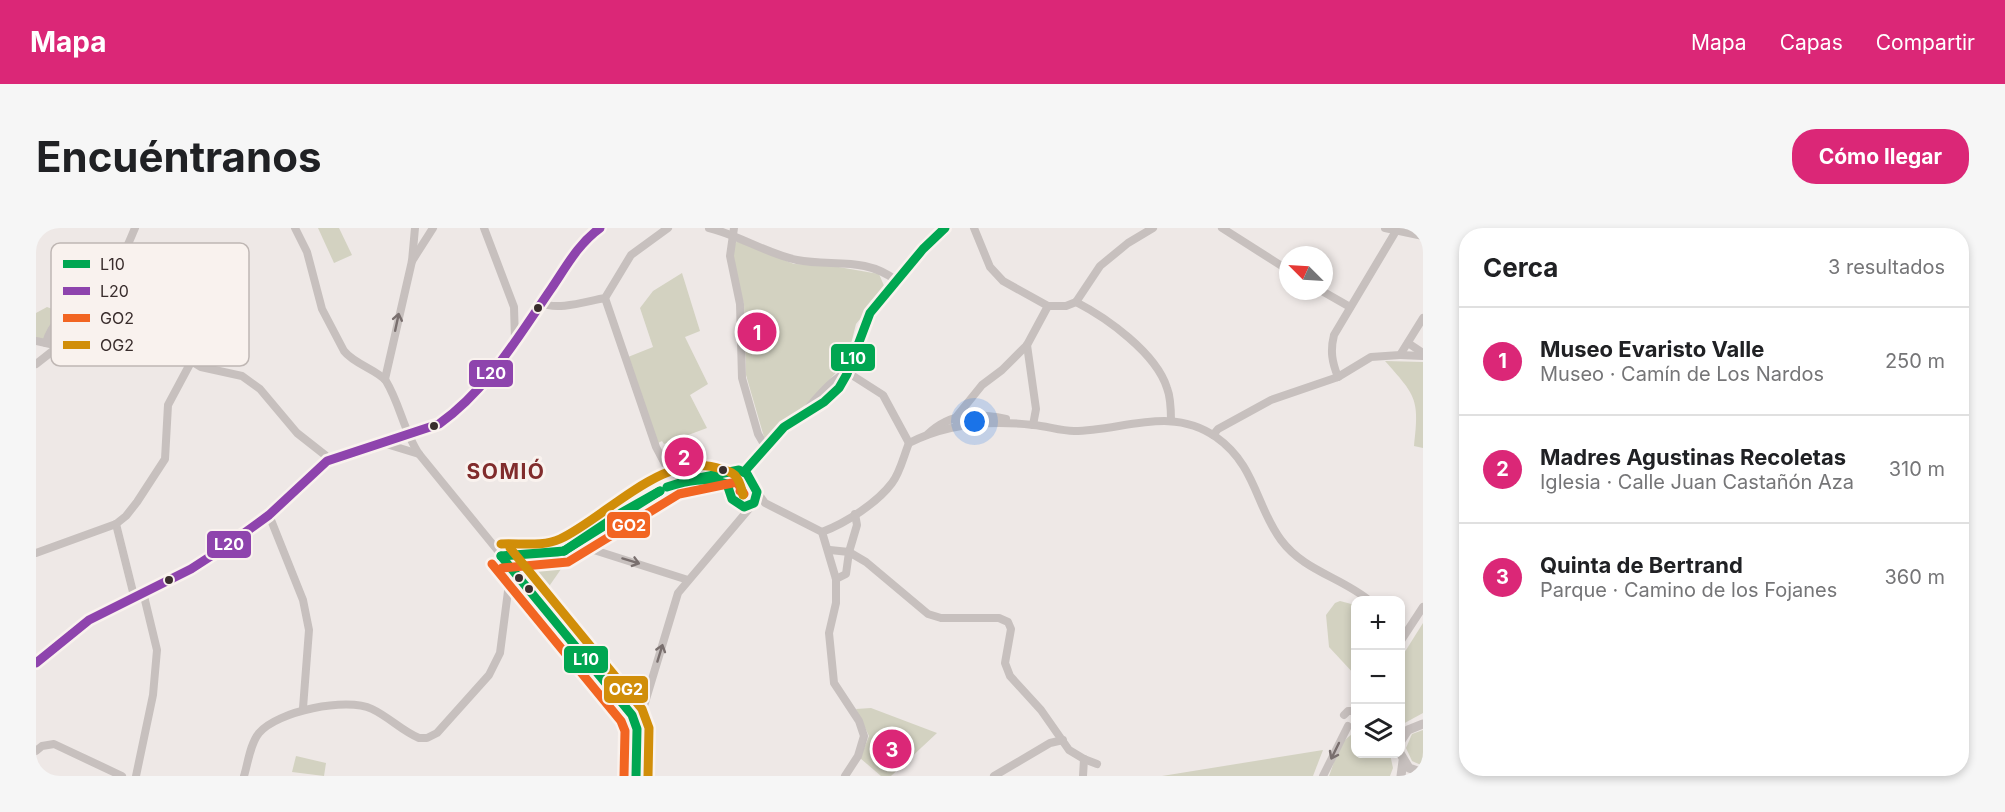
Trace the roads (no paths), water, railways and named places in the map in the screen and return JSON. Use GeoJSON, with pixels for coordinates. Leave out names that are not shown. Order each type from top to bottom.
{"type":"FeatureCollection","features":[{"type":"Feature","properties":{"kind":"street"},"geometry":{"type":"LineString","coordinates":[[127,243],[135,228]]}},
{"type":"Feature","properties":{"kind":"street"},"geometry":{"type":"LineString","coordinates":[[295,228],[307,252],[322,309],[344,351],[349,357],[385,379]]}},
{"type":"Feature","properties":{"kind":"street"},"geometry":{"type":"LineString","coordinates":[[415,228],[412,261],[385,379],[407,435],[419,454],[628,710],[637,729]]}},
{"type":"Feature","properties":{"kind":"street"},"geometry":{"type":"LineString","coordinates":[[412,261],[433,228]]}},
{"type":"Feature","properties":{"kind":"street"},"geometry":{"type":"LineString","coordinates":[[484,228],[514,308],[515,340]]}},
{"type":"Feature","properties":{"kind":"street"},"geometry":{"type":"LineString","coordinates":[[36,663],[89,620],[191,569],[269,515],[327,461],[439,424],[453,416],[470,399],[515,340],[582,243],[600,228]]}},
{"type":"Feature","properties":{"kind":"street"},"geometry":{"type":"LineString","coordinates":[[542,303],[547,305],[578,303],[604,298],[631,255],[668,228]]}},
{"type":"Feature","properties":{"kind":"street"},"geometry":{"type":"LineString","coordinates":[[709,228],[723,231],[730,237],[798,261],[858,264],[881,271],[897,281]]}},
{"type":"Feature","properties":{"kind":"street"},"geometry":{"type":"LineString","coordinates":[[734,228],[730,237],[731,264],[740,304],[742,378],[758,434],[765,446]]}},
{"type":"Feature","properties":{"kind":"street"},"geometry":{"type":"LineString","coordinates":[[744,472],[765,446],[800,416],[813,411],[844,382],[863,323],[923,249],[945,228]]}},
{"type":"Feature","properties":{"kind":"street"},"geometry":{"type":"LineString","coordinates":[[974,228],[990,267],[1003,281],[1048,306],[1066,306],[1076,302],[1100,266],[1128,243],[1153,228]]}},
{"type":"Feature","properties":{"kind":"street"},"geometry":{"type":"LineString","coordinates":[[1222,228],[1279,264]]}},
{"type":"Feature","properties":{"kind":"street"},"geometry":{"type":"LineString","coordinates":[[1385,228],[1423,236]]}},
{"type":"Feature","properties":{"kind":"street"},"geometry":{"type":"LineString","coordinates":[[1338,377],[1332,361],[1331,347],[1334,335],[1396,231]]}},
{"type":"Feature","properties":{"kind":"street"},"geometry":{"type":"LineString","coordinates":[[1333,297],[1350,307]]}},
{"type":"Feature","properties":{"kind":"street"},"geometry":{"type":"LineString","coordinates":[[604,298],[656,447],[675,483]]}},
{"type":"Feature","properties":{"kind":"street"},"geometry":{"type":"LineString","coordinates":[[1076,302],[1095,312],[1137,345],[1153,364],[1167,387],[1172,421]]}},
{"type":"Feature","properties":{"kind":"street"},"geometry":{"type":"LineString","coordinates":[[927,435],[942,423],[957,416],[982,385],[1002,370],[1027,345],[1048,306]]}},
{"type":"Feature","properties":{"kind":"street"},"geometry":{"type":"LineString","coordinates":[[1400,356],[1423,318]]}},
{"type":"Feature","properties":{"kind":"street"},"geometry":{"type":"LineString","coordinates":[[46,343],[51,331]]}},
{"type":"Feature","properties":{"kind":"street"},"geometry":{"type":"LineString","coordinates":[[36,341],[51,344]]}},
{"type":"Feature","properties":{"kind":"street"},"geometry":{"type":"LineString","coordinates":[[1408,343],[1423,354]]}},
{"type":"Feature","properties":{"kind":"street"},"geometry":{"type":"LineString","coordinates":[[1027,345],[1036,409],[1034,425]]}},
{"type":"Feature","properties":{"kind":"street"},"geometry":{"type":"LineString","coordinates":[[36,364],[51,352]]}},
{"type":"Feature","properties":{"kind":"street"},"geometry":{"type":"LineString","coordinates":[[1213,435],[1218,429],[1271,400],[1338,377],[1371,357],[1423,354]]}},
{"type":"Feature","properties":{"kind":"street"},"geometry":{"type":"LineString","coordinates":[[36,553],[116,524],[126,516],[165,459],[168,405],[189,366]]}},
{"type":"Feature","properties":{"kind":"street"},"geometry":{"type":"LineString","coordinates":[[204,366],[249,380],[260,389],[297,433],[325,455],[327,461]]}},
{"type":"Feature","properties":{"kind":"street"},"geometry":{"type":"LineString","coordinates":[[847,372],[883,395],[909,443]]}},
{"type":"Feature","properties":{"kind":"street"},"geometry":{"type":"LineString","coordinates":[[957,416],[1010,419],[1016,424]]}},
{"type":"Feature","properties":{"kind":"street"},"geometry":{"type":"LineString","coordinates":[[957,416],[957,426]]}},
{"type":"Feature","properties":{"kind":"street"},"geometry":{"type":"LineString","coordinates":[[822,532],[855,514],[893,482],[909,443],[927,435],[957,426],[986,422],[1034,425],[1073,431],[1148,420],[1172,421],[1213,435],[1227,446],[1248,474],[1279,538],[1288,549],[1317,572],[1353,587],[1365,596]]}},
{"type":"Feature","properties":{"kind":"street"},"geometry":{"type":"LineString","coordinates":[[381,442],[419,454]]}},
{"type":"Feature","properties":{"kind":"street"},"geometry":{"type":"LineString","coordinates":[[501,556],[557,552],[575,544],[675,483],[732,472],[744,472]]}},
{"type":"Feature","properties":{"kind":"street"},"geometry":{"type":"LineString","coordinates":[[727,484],[732,472]]}},
{"type":"Feature","properties":{"kind":"street"},"geometry":{"type":"LineString","coordinates":[[744,472],[765,503],[822,532],[830,550],[836,579],[836,603],[829,633],[834,683],[841,697],[859,720],[864,736],[858,756],[845,776]]}},
{"type":"Feature","properties":{"kind":"street"},"geometry":{"type":"LineString","coordinates":[[709,476],[727,484],[737,513],[742,517]]}},
{"type":"Feature","properties":{"kind":"street"},"geometry":{"type":"LineString","coordinates":[[636,776],[637,729],[678,592],[752,505],[757,492]]}},
{"type":"Feature","properties":{"kind":"street"},"geometry":{"type":"LineString","coordinates":[[735,503],[752,505],[765,503]]}},
{"type":"Feature","properties":{"kind":"street"},"geometry":{"type":"LineString","coordinates":[[836,579],[846,574],[849,552],[857,525],[855,514]]}},
{"type":"Feature","properties":{"kind":"street"},"geometry":{"type":"LineString","coordinates":[[269,515],[303,600],[309,630],[303,708]]}},
{"type":"Feature","properties":{"kind":"street"},"geometry":{"type":"LineString","coordinates":[[116,524],[134,597]]}},
{"type":"Feature","properties":{"kind":"street"},"geometry":{"type":"LineString","coordinates":[[575,544],[688,580]]}},
{"type":"Feature","properties":{"kind":"street"},"geometry":{"type":"LineString","coordinates":[[830,550],[849,552],[866,562],[928,614],[941,618],[999,618],[1008,622],[1011,629],[1005,655],[1007,670],[1041,710],[1069,750],[1097,764]]}},
{"type":"Feature","properties":{"kind":"street"},"geometry":{"type":"LineString","coordinates":[[244,776],[258,734],[264,728],[303,708],[359,706],[372,709],[419,738],[432,736],[489,675],[500,653],[511,568]]}},
{"type":"Feature","properties":{"kind":"street"},"geometry":{"type":"LineString","coordinates":[[136,776],[153,695],[157,650],[143,592]]}},
{"type":"Feature","properties":{"kind":"street"},"geometry":{"type":"LineString","coordinates":[[1405,627],[1423,607]]}},
{"type":"Feature","properties":{"kind":"street"},"geometry":{"type":"LineString","coordinates":[[628,710],[635,711],[643,707]]}},
{"type":"Feature","properties":{"kind":"street"},"geometry":{"type":"LineString","coordinates":[[1351,711],[1342,714],[1351,725]]}},
{"type":"Feature","properties":{"kind":"street"},"geometry":{"type":"LineString","coordinates":[[1405,730],[1423,724]]}},
{"type":"Feature","properties":{"kind":"street"},"geometry":{"type":"LineString","coordinates":[[1405,733],[1412,727]]}},
{"type":"Feature","properties":{"kind":"street"},"geometry":{"type":"LineString","coordinates":[[1323,776],[1351,728]]}},
{"type":"Feature","properties":{"kind":"street"},"geometry":{"type":"LineString","coordinates":[[994,776],[1050,743],[1063,740]]}},
{"type":"Feature","properties":{"kind":"street"},"geometry":{"type":"LineString","coordinates":[[36,751],[42,746],[54,744],[122,776]]}},
{"type":"Feature","properties":{"kind":"street"},"geometry":{"type":"LineString","coordinates":[[1401,776],[1402,758]]}},
{"type":"Feature","properties":{"kind":"street"},"geometry":{"type":"LineString","coordinates":[[1403,758],[1409,768],[1421,774]]}},
{"type":"Feature","properties":{"kind":"street"},"geometry":{"type":"LineString","coordinates":[[1083,776],[1084,759]]}},
{"type":"Feature","properties":{"kind":"place","name":"Museo Evaristo Valle"},"geometry":{"type":"Point","coordinates":[757,332]}},
{"type":"Feature","properties":{"kind":"place","name":"Madres Agustinas Recoletas"},"geometry":{"type":"Point","coordinates":[684,457]}},
{"type":"Feature","properties":{"kind":"place","name":"Quinta de Bertrand"},"geometry":{"type":"Point","coordinates":[892,749]}},
{"type":"Feature","properties":{"kind":"district","name":"SOMIÓ"},"geometry":{"type":"Point","coordinates":[506,471]}}]}
